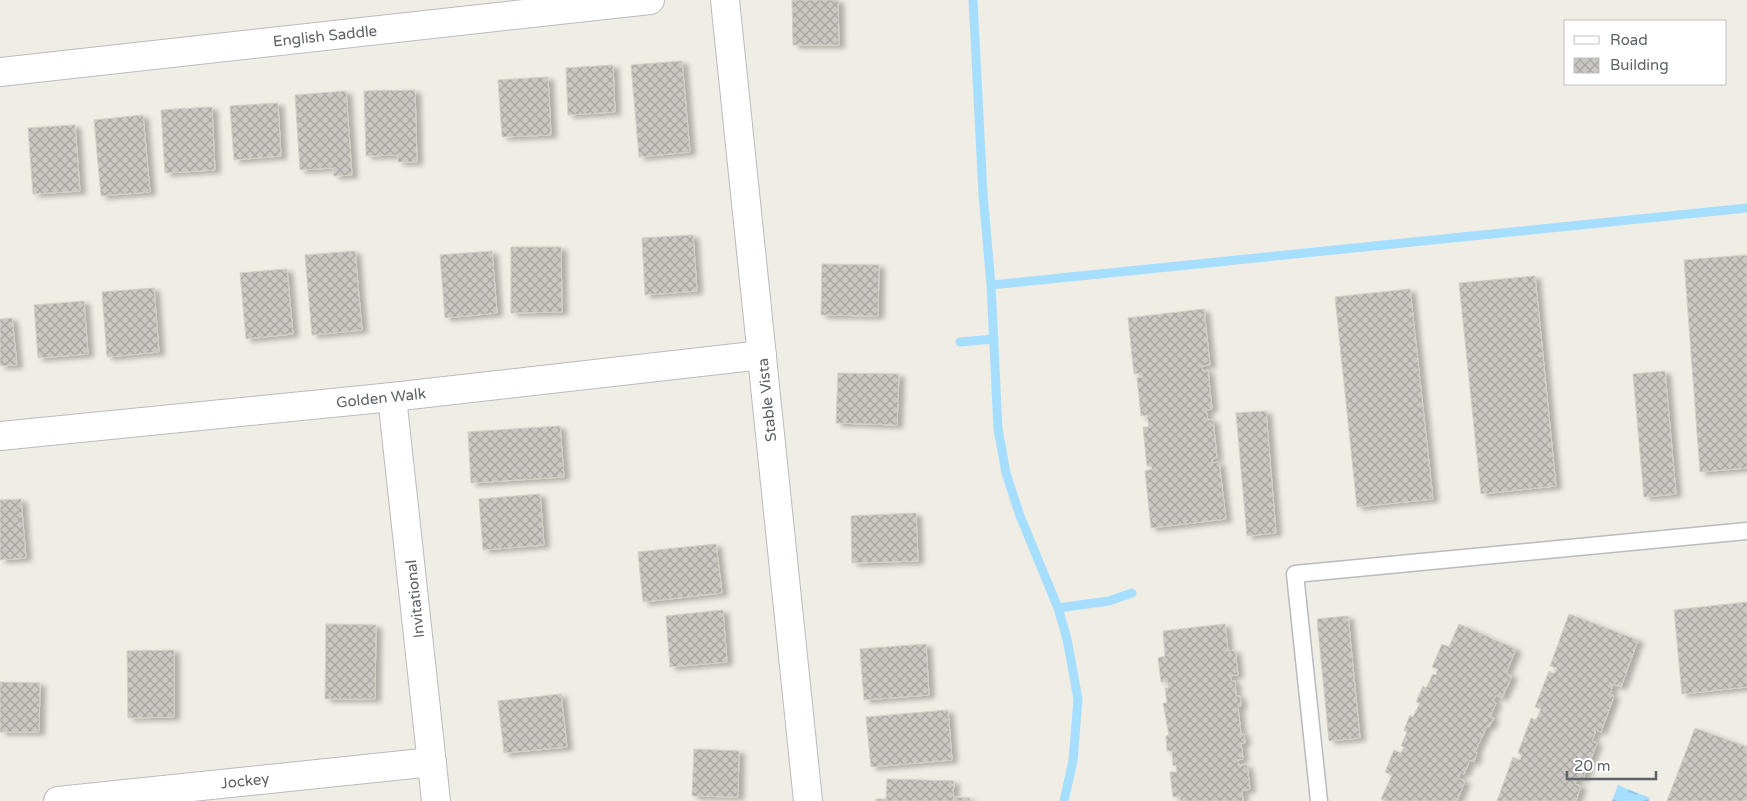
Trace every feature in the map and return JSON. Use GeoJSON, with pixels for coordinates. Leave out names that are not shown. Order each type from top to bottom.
{"type":"FeatureCollection","features":[{"type":"Feature","properties":{"kind":"street","name":"English Saddle"},"geometry":{"type":"LineString","coordinates":[[0,72],[650,0]]}},
{"type":"Feature","properties":{"kind":"street","name":"Stable Vista"},"geometry":{"type":"LineString","coordinates":[[725,0],[808,801]]}},
{"type":"Feature","properties":{"kind":"street","name":"Golden Walk"},"geometry":{"type":"LineString","coordinates":[[0,436],[392,397],[762,355]]}},
{"type":"Feature","properties":{"kind":"street","name":"Invitational"},"geometry":{"type":"LineString","coordinates":[[392,397],[436,801]]}},
{"type":"Feature","properties":{"kind":"street","name":"Jockey"},"geometry":{"type":"LineString","coordinates":[[58,801],[432,762]]}},
{"type":"Feature","properties":{"kind":"lane"},"geometry":{"type":"LineString","coordinates":[[1319,801],[1295,574],[1747,531]]}},
{"type":"Feature","properties":{"kind":"water"},"geometry":{"type":"Polygon","coordinates":[[[1618,785],[1650,798],[1649,801],[1612,801],[1618,785]]]}},
{"type":"Feature","properties":{"kind":"building"},"geometry":{"type":"Polygon","coordinates":[[[792,0],[838,0],[839,45],[793,45],[792,0]]]}},
{"type":"Feature","properties":{"kind":"building"},"geometry":{"type":"Polygon","coordinates":[[[682,61],[690,152],[639,157],[631,65],[682,61]]]}},
{"type":"Feature","properties":{"kind":"building"},"geometry":{"type":"Polygon","coordinates":[[[613,65],[615,112],[568,115],[566,68],[613,65]]]}},
{"type":"Feature","properties":{"kind":"building"},"geometry":{"type":"Polygon","coordinates":[[[548,77],[551,135],[502,137],[498,80],[548,77]]]}},
{"type":"Feature","properties":{"kind":"building"},"geometry":{"type":"Polygon","coordinates":[[[415,90],[417,162],[398,162],[398,155],[366,156],[364,91],[415,90]]]}},
{"type":"Feature","properties":{"kind":"building"},"geometry":{"type":"Polygon","coordinates":[[[346,91],[352,175],[334,176],[333,168],[300,170],[295,95],[346,91]]]}},
{"type":"Feature","properties":{"kind":"building"},"geometry":{"type":"Polygon","coordinates":[[[278,103],[281,156],[234,160],[230,106],[278,103]]]}},
{"type":"Feature","properties":{"kind":"building"},"geometry":{"type":"Polygon","coordinates":[[[212,107],[215,170],[165,173],[161,110],[212,107]]]}},
{"type":"Feature","properties":{"kind":"building"},"geometry":{"type":"Polygon","coordinates":[[[143,115],[150,192],[101,196],[94,120],[143,115]]]}},
{"type":"Feature","properties":{"kind":"building"},"geometry":{"type":"Polygon","coordinates":[[[75,125],[80,191],[33,194],[28,128],[75,125]]]}},
{"type":"Feature","properties":{"kind":"building"},"geometry":{"type":"Polygon","coordinates":[[[693,235],[697,291],[645,295],[642,238],[693,235]]]}},
{"type":"Feature","properties":{"kind":"building"},"geometry":{"type":"Polygon","coordinates":[[[511,247],[561,247],[562,312],[511,313],[511,247]]]}},
{"type":"Feature","properties":{"kind":"building"},"geometry":{"type":"Polygon","coordinates":[[[355,251],[362,330],[312,335],[305,255],[355,251]]]}},
{"type":"Feature","properties":{"kind":"building"},"geometry":{"type":"Polygon","coordinates":[[[492,251],[497,313],[445,318],[440,255],[492,251]]]}},
{"type":"Feature","properties":{"kind":"building"},"geometry":{"type":"Polygon","coordinates":[[[1747,255],[1747,468],[1700,472],[1684,260],[1747,255]]]}},
{"type":"Feature","properties":{"kind":"building"},"geometry":{"type":"Polygon","coordinates":[[[822,264],[879,265],[878,316],[821,315],[822,264]]]}},
{"type":"Feature","properties":{"kind":"building"},"geometry":{"type":"Polygon","coordinates":[[[287,269],[293,334],[246,339],[240,273],[287,269]]]}},
{"type":"Feature","properties":{"kind":"building"},"geometry":{"type":"Polygon","coordinates":[[[1535,276],[1556,486],[1481,494],[1459,283],[1535,276]]]}},
{"type":"Feature","properties":{"kind":"building"},"geometry":{"type":"Polygon","coordinates":[[[154,288],[159,352],[107,357],[102,292],[154,288]]]}},
{"type":"Feature","properties":{"kind":"building"},"geometry":{"type":"Polygon","coordinates":[[[1410,289],[1433,499],[1357,507],[1335,297],[1410,289]]]}},
{"type":"Feature","properties":{"kind":"building"},"geometry":{"type":"Polygon","coordinates":[[[84,301],[88,354],[38,358],[34,305],[84,301]]]}},
{"type":"Feature","properties":{"kind":"building"},"geometry":{"type":"Polygon","coordinates":[[[1204,309],[1210,365],[1202,366],[1203,371],[1208,370],[1212,409],[1206,410],[1208,420],[1213,420],[1217,458],[1212,459],[1212,463],[1219,462],[1226,519],[1151,528],[1145,471],[1152,469],[1151,466],[1147,466],[1143,427],[1149,427],[1147,415],[1141,416],[1137,378],[1143,377],[1142,373],[1134,374],[1128,318],[1204,309]]]}},
{"type":"Feature","properties":{"kind":"building"},"geometry":{"type":"Polygon","coordinates":[[[12,318],[17,365],[0,366],[0,319],[12,318]]]}},
{"type":"Feature","properties":{"kind":"building"},"geometry":{"type":"Polygon","coordinates":[[[1665,371],[1676,494],[1644,497],[1633,374],[1665,371]]]}},
{"type":"Feature","properties":{"kind":"building"},"geometry":{"type":"Polygon","coordinates":[[[838,373],[899,374],[897,425],[836,423],[838,373]]]}},
{"type":"Feature","properties":{"kind":"building"},"geometry":{"type":"Polygon","coordinates":[[[1266,411],[1276,533],[1247,536],[1236,413],[1266,411]]]}},
{"type":"Feature","properties":{"kind":"building"},"geometry":{"type":"Polygon","coordinates":[[[560,426],[564,477],[471,483],[468,432],[560,426]]]}},
{"type":"Feature","properties":{"kind":"building"},"geometry":{"type":"Polygon","coordinates":[[[540,494],[544,545],[483,550],[479,499],[540,494]]]}},
{"type":"Feature","properties":{"kind":"building"},"geometry":{"type":"Polygon","coordinates":[[[21,499],[26,558],[0,560],[0,500],[21,499]]]}},
{"type":"Feature","properties":{"kind":"building"},"geometry":{"type":"Polygon","coordinates":[[[916,513],[918,561],[852,563],[851,516],[916,513]]]}},
{"type":"Feature","properties":{"kind":"building"},"geometry":{"type":"Polygon","coordinates":[[[716,544],[722,593],[643,602],[638,552],[716,544]]]}},
{"type":"Feature","properties":{"kind":"building"},"geometry":{"type":"Polygon","coordinates":[[[1747,602],[1747,687],[1682,694],[1674,610],[1747,602]]]}},
{"type":"Feature","properties":{"kind":"building"},"geometry":{"type":"Polygon","coordinates":[[[723,610],[727,662],[670,667],[666,616],[723,610]]]}},
{"type":"Feature","properties":{"kind":"building"},"geometry":{"type":"Polygon","coordinates":[[[1569,614],[1638,640],[1621,687],[1613,684],[1610,694],[1614,696],[1601,732],[1596,730],[1592,741],[1597,743],[1583,779],[1577,777],[1575,784],[1581,786],[1576,801],[1497,801],[1513,757],[1520,760],[1522,755],[1518,753],[1531,718],[1536,720],[1541,709],[1535,707],[1549,671],[1554,674],[1557,668],[1550,666],[1569,614]]]}},
{"type":"Feature","properties":{"kind":"building"},"geometry":{"type":"Polygon","coordinates":[[[1348,616],[1360,738],[1329,741],[1317,619],[1348,616]]]}},
{"type":"Feature","properties":{"kind":"building"},"geometry":{"type":"Polygon","coordinates":[[[326,624],[376,625],[375,699],[325,699],[326,624]]]}},
{"type":"Feature","properties":{"kind":"building"},"geometry":{"type":"Polygon","coordinates":[[[1225,624],[1228,651],[1235,650],[1238,675],[1231,675],[1231,681],[1235,681],[1236,696],[1240,696],[1241,706],[1238,707],[1241,734],[1244,734],[1245,743],[1241,743],[1243,759],[1238,760],[1239,765],[1247,765],[1250,789],[1242,791],[1243,801],[1180,801],[1180,796],[1173,797],[1170,772],[1177,772],[1176,765],[1173,766],[1172,751],[1167,751],[1166,736],[1169,735],[1163,703],[1167,703],[1165,688],[1169,688],[1168,682],[1161,682],[1158,658],[1165,656],[1163,631],[1225,624]]]}},
{"type":"Feature","properties":{"kind":"building"},"geometry":{"type":"Polygon","coordinates":[[[1459,624],[1516,649],[1506,673],[1512,676],[1502,698],[1496,695],[1493,701],[1496,703],[1490,717],[1494,718],[1489,727],[1487,726],[1475,752],[1477,753],[1474,762],[1470,760],[1464,774],[1461,772],[1458,778],[1465,781],[1457,801],[1385,801],[1381,799],[1392,775],[1385,772],[1394,750],[1401,753],[1404,747],[1401,746],[1407,732],[1404,730],[1410,715],[1413,717],[1420,703],[1416,702],[1423,686],[1426,688],[1433,674],[1436,675],[1438,669],[1432,667],[1442,644],[1449,647],[1459,624]]]}},
{"type":"Feature","properties":{"kind":"building"},"geometry":{"type":"Polygon","coordinates":[[[926,644],[929,695],[864,700],[860,649],[926,644]]]}},
{"type":"Feature","properties":{"kind":"building"},"geometry":{"type":"Polygon","coordinates":[[[174,650],[174,717],[128,718],[127,651],[174,650]]]}},
{"type":"Feature","properties":{"kind":"building"},"geometry":{"type":"Polygon","coordinates":[[[0,682],[40,683],[39,732],[0,732],[0,682]]]}},
{"type":"Feature","properties":{"kind":"building"},"geometry":{"type":"Polygon","coordinates":[[[561,694],[567,747],[504,753],[498,701],[561,694]]]}},
{"type":"Feature","properties":{"kind":"building"},"geometry":{"type":"Polygon","coordinates":[[[948,710],[952,760],[871,767],[866,717],[948,710]]]}},
{"type":"Feature","properties":{"kind":"building"},"geometry":{"type":"Polygon","coordinates":[[[1695,728],[1747,747],[1747,801],[1667,801],[1695,728]]]}},
{"type":"Feature","properties":{"kind":"building"},"geometry":{"type":"Polygon","coordinates":[[[694,749],[739,751],[738,797],[692,796],[694,749]]]}},
{"type":"Feature","properties":{"kind":"building"},"geometry":{"type":"Polygon","coordinates":[[[887,779],[954,781],[953,797],[970,798],[970,801],[876,801],[876,799],[886,799],[887,779]]]}},
{"type":"Feature","properties":{"kind":"waterway"},"geometry":{"type":"LineString","coordinates":[[973,0],[998,429],[1006,473],[1020,516],[1058,608],[1067,639],[1078,699],[1073,761],[1064,801]]}},
{"type":"Feature","properties":{"kind":"waterway"},"geometry":{"type":"LineString","coordinates":[[991,285],[1747,208]]}},
{"type":"Feature","properties":{"kind":"waterway"},"geometry":{"type":"LineString","coordinates":[[960,342],[994,339]]}},
{"type":"Feature","properties":{"kind":"waterway"},"geometry":{"type":"LineString","coordinates":[[1058,608],[1109,601],[1132,593]]}}]}
